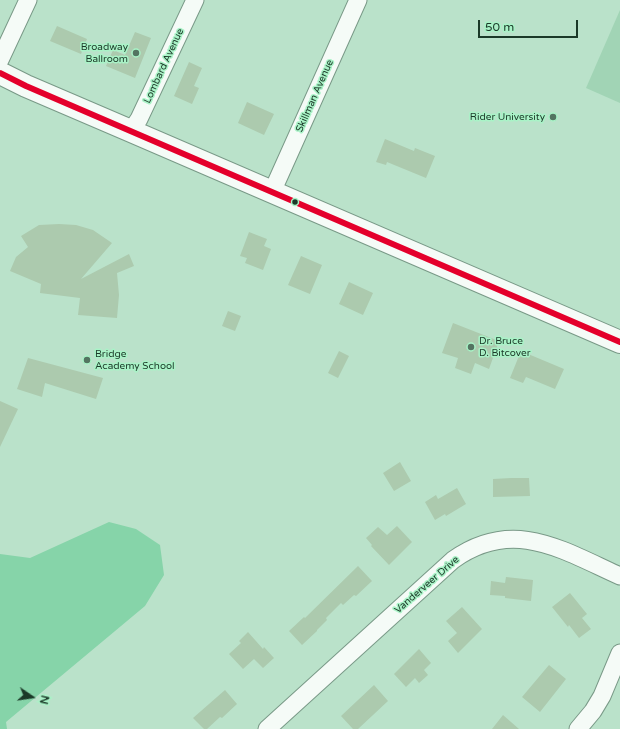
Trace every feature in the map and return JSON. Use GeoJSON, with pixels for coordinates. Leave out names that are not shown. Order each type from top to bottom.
{"type":"FeatureCollection","features":[{"type":"Feature","properties":{"kind":"main road"},"geometry":{"type":"LineString","coordinates":[[0,73],[131,132],[620,342]]}},
{"type":"Feature","properties":{"kind":"street"},"geometry":{"type":"LineString","coordinates":[[0,60],[28,0]]}},
{"type":"Feature","properties":{"kind":"street","name":"Lombard Avenue"},"geometry":{"type":"LineString","coordinates":[[131,132],[195,0]]}},
{"type":"Feature","properties":{"kind":"street","name":"Skillman Avenue"},"geometry":{"type":"LineString","coordinates":[[272,192],[358,0]]}},
{"type":"Feature","properties":{"kind":"street","name":"Vanderveer Drive"},"geometry":{"type":"LineString","coordinates":[[268,729],[453,560],[475,547],[494,541],[512,539],[532,540],[552,545],[620,576]]}},
{"type":"Feature","properties":{"kind":"street"},"geometry":{"type":"LineString","coordinates":[[578,729],[593,711],[602,696],[620,653]]}},
{"type":"Feature","properties":{"kind":"green space"},"geometry":{"type":"Polygon","coordinates":[[[620,10],[620,103],[586,88],[620,10]]]}},
{"type":"Feature","properties":{"kind":"green space"},"geometry":{"type":"Polygon","coordinates":[[[109,522],[136,529],[160,545],[164,575],[145,606],[6,722],[7,729],[0,729],[0,554],[30,558],[109,522]]]}},
{"type":"Feature","properties":{"kind":"building"},"geometry":{"type":"Polygon","coordinates":[[[57,26],[87,39],[81,54],[50,41],[57,26]]]}},
{"type":"Feature","properties":{"kind":"building","name":"Broadway Ballroom"},"geometry":{"type":"Polygon","coordinates":[[[135,32],[151,38],[135,78],[106,66],[113,50],[125,55],[135,32]]]}},
{"type":"Feature","properties":{"kind":"building"},"geometry":{"type":"Polygon","coordinates":[[[189,62],[202,68],[194,86],[199,88],[192,104],[174,96],[189,62]]]}},
{"type":"Feature","properties":{"kind":"building"},"geometry":{"type":"Polygon","coordinates":[[[247,102],[274,114],[264,135],[238,123],[247,102]]]}},
{"type":"Feature","properties":{"kind":"building"},"geometry":{"type":"Polygon","coordinates":[[[385,139],[414,151],[415,148],[435,156],[426,178],[387,162],[386,165],[376,162],[385,139]]]}},
{"type":"Feature","properties":{"kind":"building"},"geometry":{"type":"Polygon","coordinates":[[[39,225],[76,225],[93,230],[112,243],[81,279],[129,254],[134,266],[117,273],[119,295],[117,318],[78,315],[80,298],[40,293],[41,284],[10,271],[16,257],[28,247],[21,236],[39,225]]]}},
{"type":"Feature","properties":{"kind":"building"},"geometry":{"type":"Polygon","coordinates":[[[249,232],[267,239],[264,246],[271,249],[263,270],[245,263],[247,258],[240,256],[249,232]]]}},
{"type":"Feature","properties":{"kind":"building"},"geometry":{"type":"Polygon","coordinates":[[[301,256],[322,265],[310,294],[288,285],[301,256]]]}},
{"type":"Feature","properties":{"kind":"building"},"geometry":{"type":"Polygon","coordinates":[[[349,282],[373,293],[363,315],[339,304],[349,282]]]}},
{"type":"Feature","properties":{"kind":"building"},"geometry":{"type":"Polygon","coordinates":[[[228,311],[241,316],[235,331],[222,326],[228,311]]]}},
{"type":"Feature","properties":{"kind":"building","name":"Dr. Bruce D. Bitcover"},"geometry":{"type":"Polygon","coordinates":[[[453,323],[499,341],[489,369],[475,363],[471,374],[455,368],[458,358],[442,353],[453,323]]]}},
{"type":"Feature","properties":{"kind":"building"},"geometry":{"type":"Polygon","coordinates":[[[339,351],[349,356],[338,378],[328,373],[339,351]]]}},
{"type":"Feature","properties":{"kind":"building"},"geometry":{"type":"Polygon","coordinates":[[[521,351],[564,369],[555,389],[526,377],[523,383],[510,378],[521,351]]]}},
{"type":"Feature","properties":{"kind":"building"},"geometry":{"type":"Polygon","coordinates":[[[28,358],[103,378],[96,399],[45,383],[42,397],[17,389],[28,358]]]}},
{"type":"Feature","properties":{"kind":"building"},"geometry":{"type":"Polygon","coordinates":[[[0,401],[18,409],[0,447],[0,401]]]}},
{"type":"Feature","properties":{"kind":"building"},"geometry":{"type":"Polygon","coordinates":[[[400,462],[411,481],[394,491],[383,473],[400,462]]]}},
{"type":"Feature","properties":{"kind":"building"},"geometry":{"type":"Polygon","coordinates":[[[529,478],[530,496],[493,497],[493,479],[529,478]]]}},
{"type":"Feature","properties":{"kind":"building"},"geometry":{"type":"Polygon","coordinates":[[[457,488],[466,504],[446,516],[445,514],[435,520],[425,502],[436,495],[438,499],[457,488]]]}},
{"type":"Feature","properties":{"kind":"building"},"geometry":{"type":"Polygon","coordinates":[[[397,526],[412,542],[389,565],[371,546],[372,545],[366,538],[378,527],[387,535],[397,526]]]}},
{"type":"Feature","properties":{"kind":"building"},"geometry":{"type":"Polygon","coordinates":[[[358,566],[372,581],[356,596],[354,595],[343,605],[341,603],[326,618],[327,620],[317,631],[302,645],[289,631],[304,617],[305,618],[358,566]]]}},
{"type":"Feature","properties":{"kind":"building"},"geometry":{"type":"Polygon","coordinates":[[[506,577],[533,580],[531,601],[490,595],[491,581],[505,583],[506,577]]]}},
{"type":"Feature","properties":{"kind":"building"},"geometry":{"type":"Polygon","coordinates":[[[570,593],[587,614],[582,618],[591,629],[579,638],[552,607],[570,593]]]}},
{"type":"Feature","properties":{"kind":"building"},"geometry":{"type":"Polygon","coordinates":[[[462,607],[482,629],[458,653],[448,641],[457,633],[446,621],[462,607]]]}},
{"type":"Feature","properties":{"kind":"building"},"geometry":{"type":"Polygon","coordinates":[[[248,632],[263,649],[264,647],[274,658],[263,668],[254,659],[243,669],[229,654],[241,643],[239,641],[248,632]]]}},
{"type":"Feature","properties":{"kind":"building"},"geometry":{"type":"Polygon","coordinates":[[[419,649],[431,663],[424,670],[428,675],[419,683],[415,678],[406,687],[394,674],[419,649]]]}},
{"type":"Feature","properties":{"kind":"building"},"geometry":{"type":"Polygon","coordinates":[[[549,665],[566,679],[540,712],[522,697],[549,665]]]}},
{"type":"Feature","properties":{"kind":"building"},"geometry":{"type":"Polygon","coordinates":[[[374,685],[388,701],[358,729],[353,729],[341,716],[374,685]]]}},
{"type":"Feature","properties":{"kind":"building"},"geometry":{"type":"Polygon","coordinates":[[[225,690],[237,704],[222,718],[220,717],[207,729],[204,729],[193,718],[225,690]]]}},
{"type":"Feature","properties":{"kind":"building"},"geometry":{"type":"Polygon","coordinates":[[[503,715],[519,729],[492,729],[503,715]]]}},
{"type":"Feature","properties":{"kind":"transit line"},"geometry":{"type":"LineString","coordinates":[[0,73],[26,86],[620,342]]}},
{"type":"Feature","properties":{"kind":"place","name":"Broadway Ballroom"},"geometry":{"type":"Point","coordinates":[136,53]}},
{"type":"Feature","properties":{"kind":"place","name":"Rider University"},"geometry":{"type":"Point","coordinates":[553,117]}},
{"type":"Feature","properties":{"kind":"place","name":"Dr. Bruce D. Bitcover"},"geometry":{"type":"Point","coordinates":[471,347]}},
{"type":"Feature","properties":{"kind":"place","name":"Bridge Academy School"},"geometry":{"type":"Point","coordinates":[87,360]}}]}
